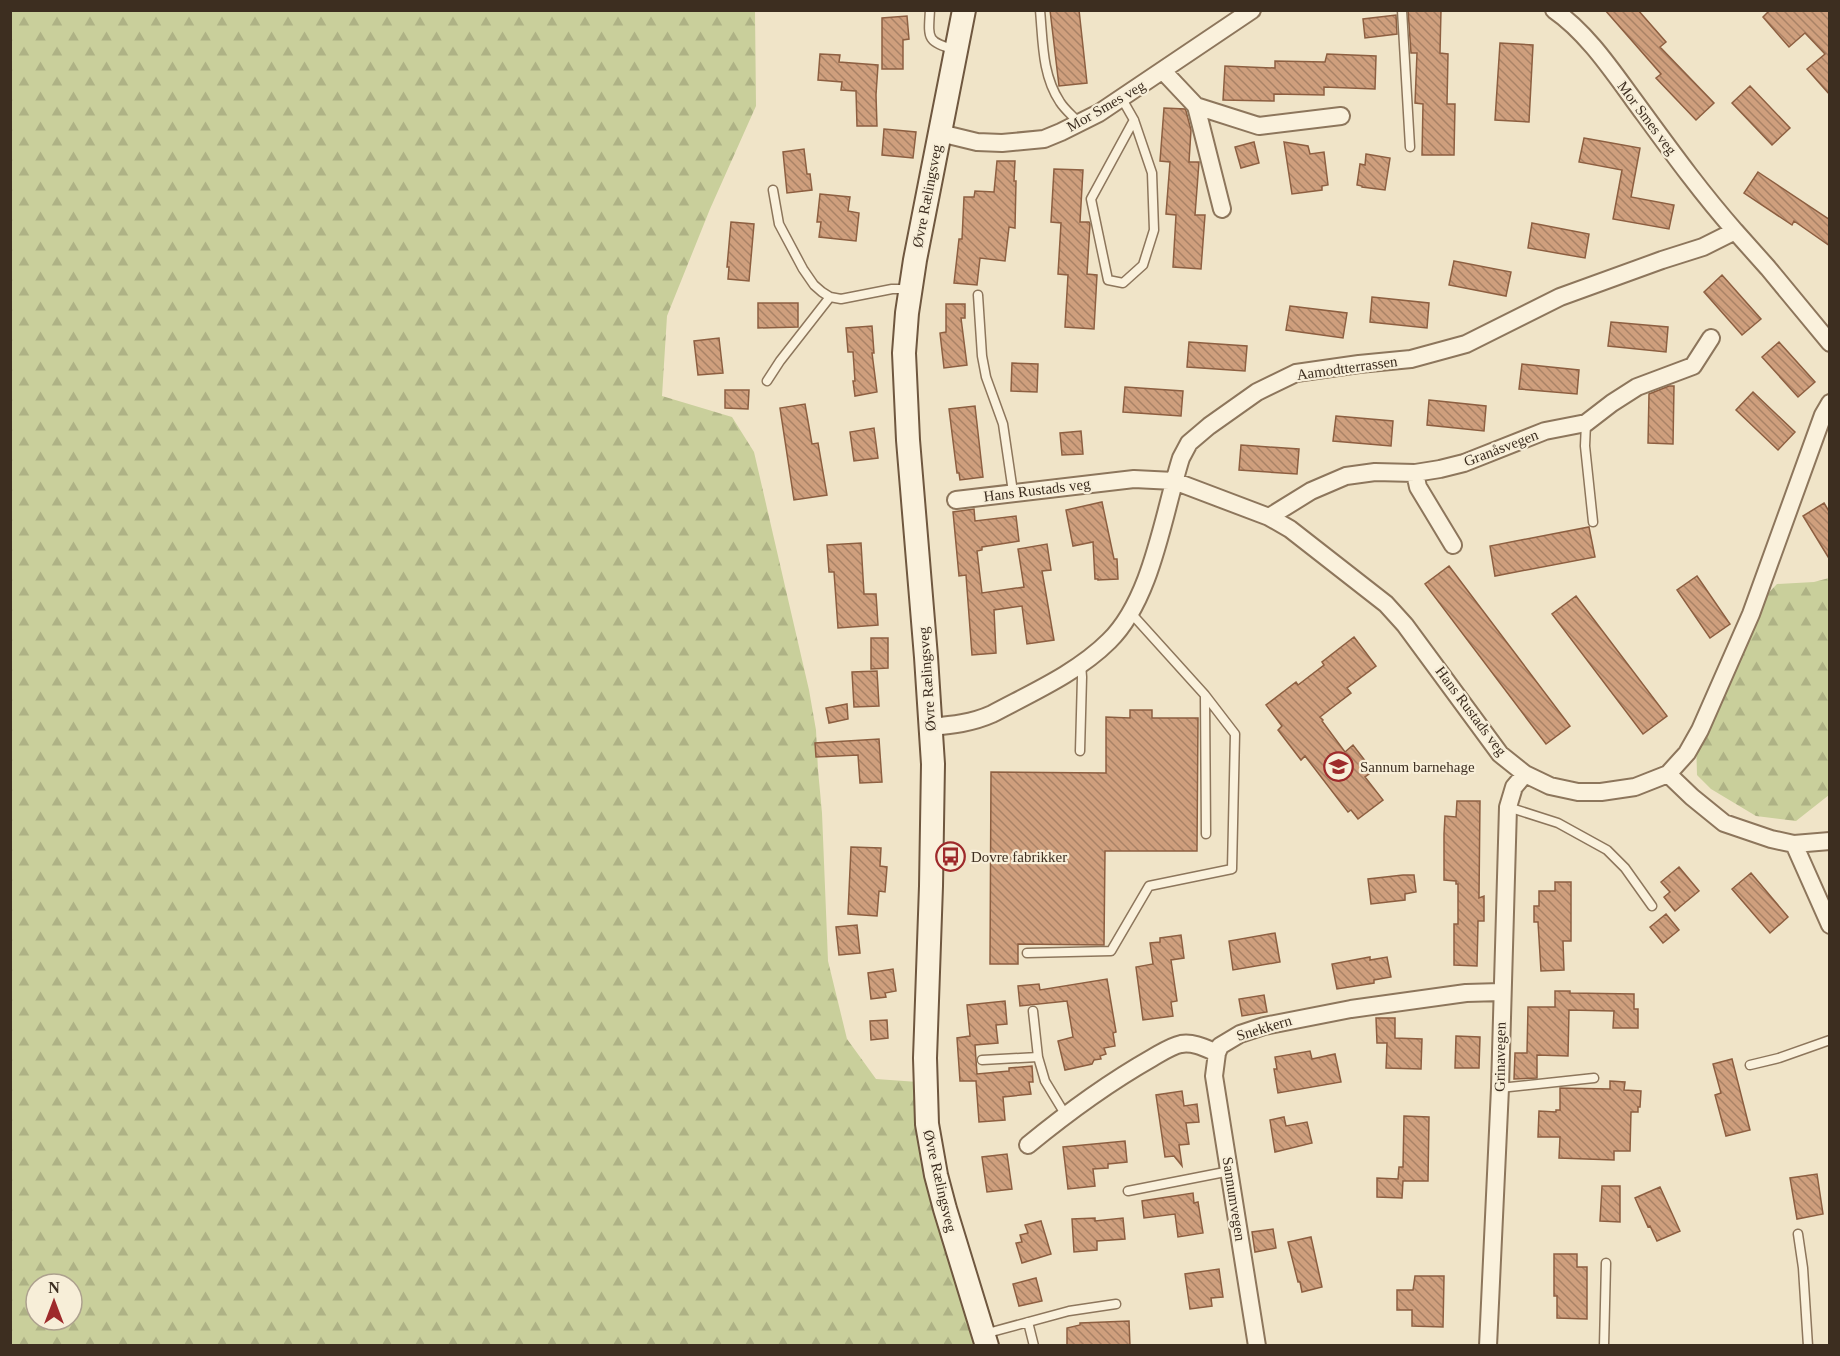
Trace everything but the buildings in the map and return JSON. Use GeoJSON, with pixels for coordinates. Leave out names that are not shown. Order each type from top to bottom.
{"type":"FeatureCollection","features":[{"type":"Feature","properties":{"kind":"main road","name":"Øvre Rælingsveg"},"geometry":{"type":"LineString","coordinates":[[964,10],[910,289],[904,380],[931,727],[933,793],[925,1058],[927,1124],[932,1160],[942,1198],[985,1340]]}},
{"type":"Feature","properties":{"kind":"street","name":"Mor Smes veg"},"geometry":{"type":"LineString","coordinates":[[940,134],[977,142],[1002,143],[1044,138],[1079,124],[1122,99],[1252,10]]}},
{"type":"Feature","properties":{"kind":"street","name":"Mor Smes veg"},"geometry":{"type":"LineString","coordinates":[[1554,10],[1588,42],[1709,202],[1735,231]]}},
{"type":"Feature","properties":{"kind":"street"},"geometry":{"type":"LineString","coordinates":[[1163,71],[1196,106],[1259,126],[1341,116]]}},
{"type":"Feature","properties":{"kind":"street"},"geometry":{"type":"LineString","coordinates":[[1196,106],[1222,209]]}},
{"type":"Feature","properties":{"kind":"street"},"geometry":{"type":"LineString","coordinates":[[1735,231],[1830,343]]}},
{"type":"Feature","properties":{"kind":"street","name":"Aamodtterrassen"},"geometry":{"type":"LineString","coordinates":[[931,727],[964,724],[978,720],[1056,679],[1111,640],[1130,612],[1144,585],[1181,458],[1196,437],[1257,392],[1296,373],[1411,359],[1466,344],[1560,297],[1703,247],[1735,231]]}},
{"type":"Feature","properties":{"kind":"street","name":"Granåsvegen"},"geometry":{"type":"LineString","coordinates":[[1269,517],[1311,491],[1346,476],[1375,472],[1415,472],[1440,469],[1464,463],[1545,431],[1586,423],[1612,402],[1636,387],[1693,366],[1712,338]]}},
{"type":"Feature","properties":{"kind":"street","name":"Hans Rustads veg"},"geometry":{"type":"LineString","coordinates":[[956,500],[1134,478],[1174,481],[1269,517],[1290,529],[1386,604],[1500,754],[1525,774],[1550,786],[1578,792],[1601,792],[1635,787],[1668,774],[1688,753],[1701,730],[1751,614],[1823,416],[1830,403]]}},
{"type":"Feature","properties":{"kind":"street"},"geometry":{"type":"LineString","coordinates":[[1415,472],[1418,488],[1453,545]]}},
{"type":"Feature","properties":{"kind":"street","name":"Grinavegen"},"geometry":{"type":"LineString","coordinates":[[1488,1346],[1500,1088],[1508,807],[1514,787],[1525,774]]}},
{"type":"Feature","properties":{"kind":"street"},"geometry":{"type":"LineString","coordinates":[[1668,774],[1724,823],[1771,839],[1794,844],[1830,841]]}},
{"type":"Feature","properties":{"kind":"street"},"geometry":{"type":"LineString","coordinates":[[1794,844],[1830,925]]}},
{"type":"Feature","properties":{"kind":"street","name":"Snekkern"},"geometry":{"type":"LineString","coordinates":[[1217,1053],[1220,1046],[1240,1034],[1282,1021],[1466,993],[1501,992]]}},
{"type":"Feature","properties":{"kind":"street"},"geometry":{"type":"LineString","coordinates":[[1028,1145],[1065,1114],[1139,1065],[1178,1045],[1197,1045],[1217,1053]]}},
{"type":"Feature","properties":{"kind":"street","name":"Sannumvegen"},"geometry":{"type":"LineString","coordinates":[[1217,1053],[1214,1076],[1257,1346]]}},
{"type":"Feature","properties":{"kind":"lane"},"geometry":{"type":"LineString","coordinates":[[930,10],[929,26],[935,44],[956,50]]}},
{"type":"Feature","properties":{"kind":"lane"},"geometry":{"type":"LineString","coordinates":[[1040,10],[1046,68],[1052,86],[1061,103],[1079,124]]}},
{"type":"Feature","properties":{"kind":"lane"},"geometry":{"type":"LineString","coordinates":[[1402,10],[1410,147]]}},
{"type":"Feature","properties":{"kind":"lane"},"geometry":{"type":"LineString","coordinates":[[1122,99],[1134,120],[1152,173],[1154,230],[1143,265],[1123,283],[1108,280],[1091,199],[1134,120]]}},
{"type":"Feature","properties":{"kind":"lane"},"geometry":{"type":"LineString","coordinates":[[773,190],[779,224],[798,260],[814,285],[830,297],[841,298],[892,289],[910,289]]}},
{"type":"Feature","properties":{"kind":"lane"},"geometry":{"type":"LineString","coordinates":[[978,295],[982,356],[986,377],[1003,424],[1013,492]]}},
{"type":"Feature","properties":{"kind":"lane"},"geometry":{"type":"LineString","coordinates":[[767,381],[830,297]]}},
{"type":"Feature","properties":{"kind":"lane"},"geometry":{"type":"LineString","coordinates":[[1586,423],[1593,522]]}},
{"type":"Feature","properties":{"kind":"lane"},"geometry":{"type":"LineString","coordinates":[[1027,953],[1111,951],[1149,886],[1232,869],[1235,734],[1205,695],[1130,612]]}},
{"type":"Feature","properties":{"kind":"lane"},"geometry":{"type":"LineString","coordinates":[[1080,751],[1081,663]]}},
{"type":"Feature","properties":{"kind":"lane"},"geometry":{"type":"LineString","coordinates":[[1205,695],[1206,834]]}},
{"type":"Feature","properties":{"kind":"lane"},"geometry":{"type":"LineString","coordinates":[[1508,807],[1558,823],[1607,850],[1625,868],[1652,906]]}},
{"type":"Feature","properties":{"kind":"lane"},"geometry":{"type":"LineString","coordinates":[[1033,1011],[1038,1057],[1045,1081],[1065,1114]]}},
{"type":"Feature","properties":{"kind":"lane"},"geometry":{"type":"LineString","coordinates":[[1750,1065],[1779,1058],[1830,1040]]}},
{"type":"Feature","properties":{"kind":"lane"},"geometry":{"type":"LineString","coordinates":[[982,1060],[1038,1057]]}},
{"type":"Feature","properties":{"kind":"lane"},"geometry":{"type":"LineString","coordinates":[[1500,1088],[1594,1078]]}},
{"type":"Feature","properties":{"kind":"lane"},"geometry":{"type":"LineString","coordinates":[[1128,1191],[1230,1171]]}},
{"type":"Feature","properties":{"kind":"lane"},"geometry":{"type":"LineString","coordinates":[[1798,1234],[1803,1268],[1808,1346]]}},
{"type":"Feature","properties":{"kind":"lane"},"geometry":{"type":"LineString","coordinates":[[1605,1346],[1606,1263]]}},
{"type":"Feature","properties":{"kind":"lane"},"geometry":{"type":"LineString","coordinates":[[985,1340],[1028,1322],[1069,1311],[1116,1304]]}},
{"type":"Feature","properties":{"kind":"lane"},"geometry":{"type":"LineString","coordinates":[[1028,1322],[1034,1346]]}},
{"type":"Feature","properties":{"kind":"green space"},"geometry":{"type":"Polygon","coordinates":[[[10,11],[755,11],[756,106],[710,209],[667,316],[662,396],[732,417],[754,452],[809,690],[816,730],[828,961],[847,1039],[876,1079],[932,1083],[952,1221],[986,1299],[1000,1345],[11,1345],[10,11]]]}},
{"type":"Feature","properties":{"kind":"green space"},"geometry":{"type":"Polygon","coordinates":[[[1829,578],[1829,795],[1796,821],[1756,816],[1711,789],[1697,775],[1696,738],[1708,695],[1727,647],[1751,611],[1777,584],[1814,582],[1829,578]]]}},
{"type":"Feature","properties":{"kind":"place","name":"Sannum barnehage"},"geometry":{"type":"Point","coordinates":[1339,767]}},
{"type":"Feature","properties":{"kind":"place","name":"Dovre fabrikker"},"geometry":{"type":"Point","coordinates":[950,857]}}]}
